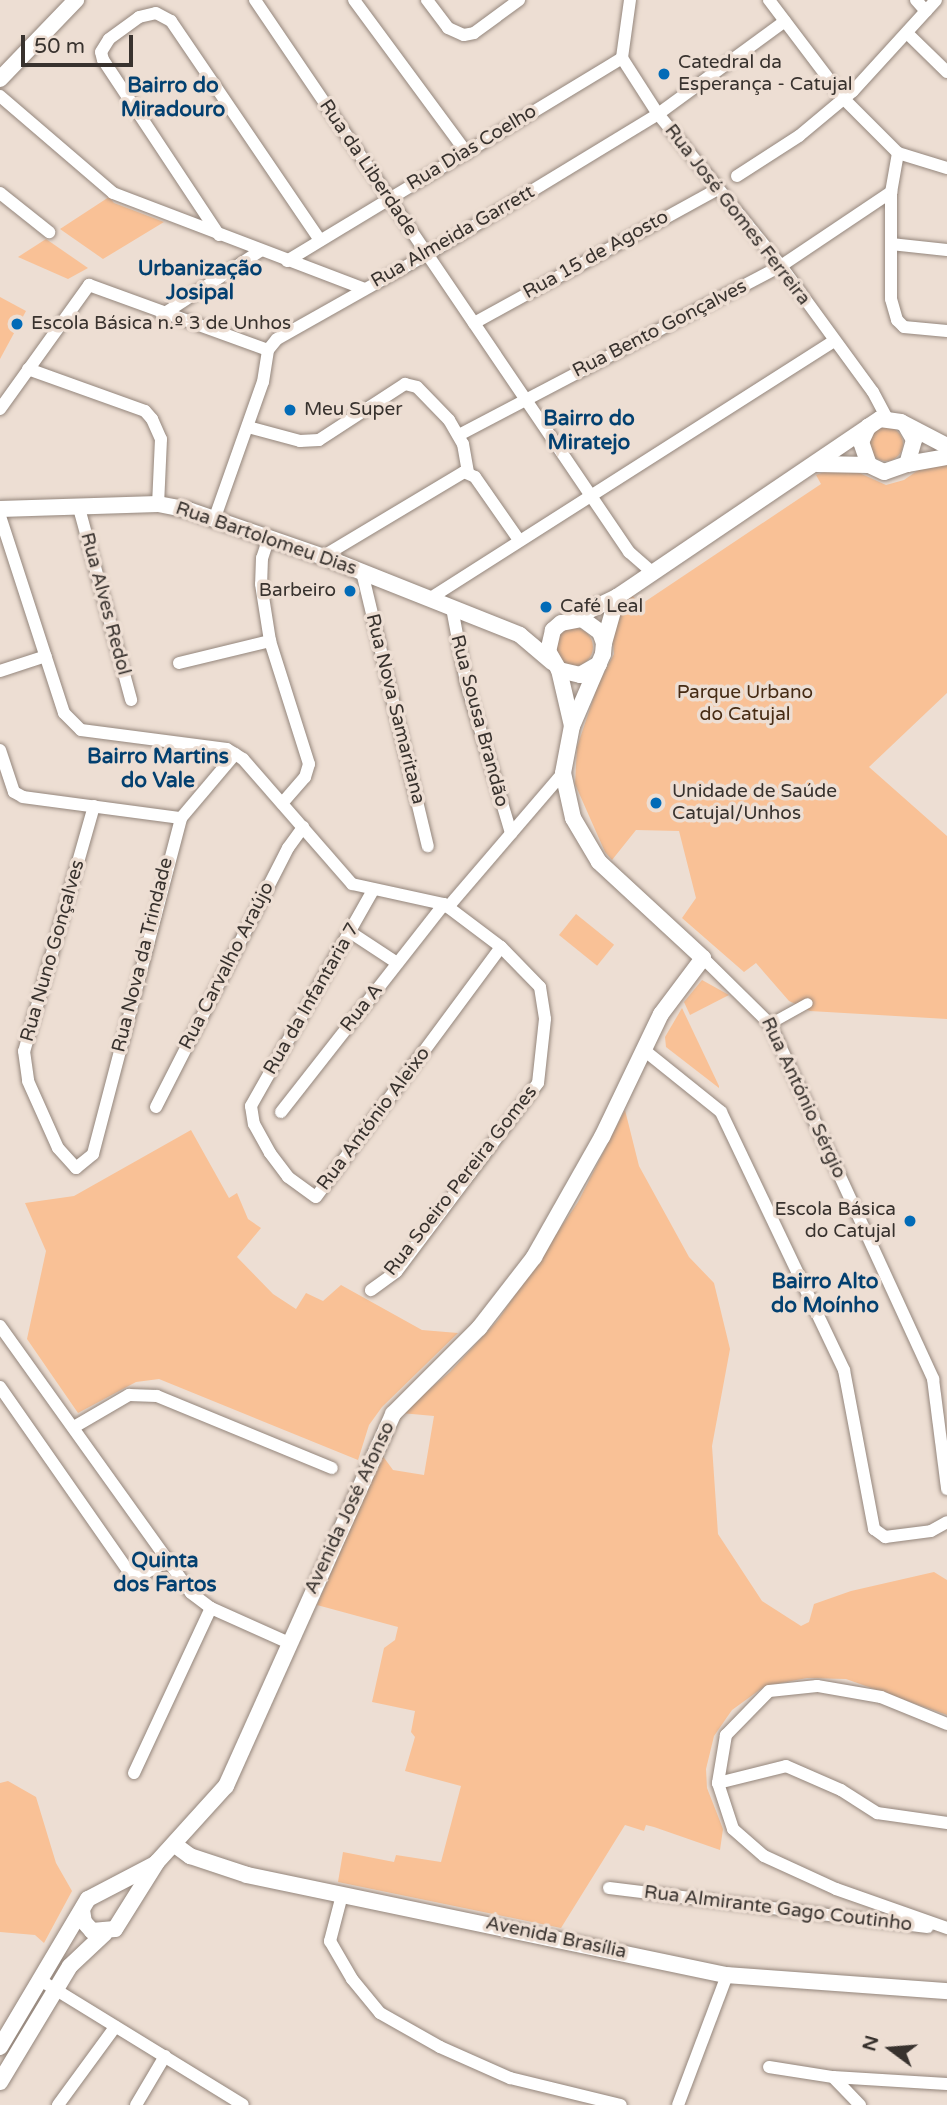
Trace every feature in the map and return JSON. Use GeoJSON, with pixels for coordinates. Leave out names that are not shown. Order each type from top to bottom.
{"type":"FeatureCollection","features":[{"type":"Feature","properties":{"kind":"street"},"geometry":{"type":"LineString","coordinates":[[0,79],[76,0]]}},
{"type":"Feature","properties":{"kind":"street","name":"Rua da Liberdade"},"geometry":{"type":"LineString","coordinates":[[255,0],[387,198],[527,397],[629,552],[653,573]]}},
{"type":"Feature","properties":{"kind":"street"},"geometry":{"type":"LineString","coordinates":[[354,0],[467,153]]}},
{"type":"Feature","properties":{"kind":"street"},"geometry":{"type":"LineString","coordinates":[[427,0],[448,28],[464,35],[474,33],[519,0]]}},
{"type":"Feature","properties":{"kind":"street"},"geometry":{"type":"LineString","coordinates":[[622,58],[630,0]]}},
{"type":"Feature","properties":{"kind":"street"},"geometry":{"type":"LineString","coordinates":[[769,0],[844,99],[898,153],[947,168]]}},
{"type":"Feature","properties":{"kind":"street"},"geometry":{"type":"LineString","coordinates":[[916,0],[926,11]]}},
{"type":"Feature","properties":{"kind":"street"},"geometry":{"type":"LineString","coordinates":[[737,176],[799,136],[844,99],[936,0]]}},
{"type":"Feature","properties":{"kind":"street"},"geometry":{"type":"LineString","coordinates":[[219,234],[110,74],[101,52],[109,38],[139,17],[164,15],[320,240]]}},
{"type":"Feature","properties":{"kind":"street","name":"Rua Almeida Garrett"},"geometry":{"type":"LineString","coordinates":[[268,350],[276,339],[428,254],[658,114],[785,21]]}},
{"type":"Feature","properties":{"kind":"street"},"geometry":{"type":"LineString","coordinates":[[907,33],[947,72]]}},
{"type":"Feature","properties":{"kind":"street","name":"Rua Dias Coelho"},"geometry":{"type":"LineString","coordinates":[[287,261],[622,58]]}},
{"type":"Feature","properties":{"kind":"street","name":"Rua José Gomes Ferreira"},"geometry":{"type":"LineString","coordinates":[[622,58],[658,114],[781,266],[887,418]]}},
{"type":"Feature","properties":{"kind":"street"},"geometry":{"type":"LineString","coordinates":[[0,96],[113,193],[364,289]]}},
{"type":"Feature","properties":{"kind":"street"},"geometry":{"type":"LineString","coordinates":[[898,153],[891,192],[891,299],[897,320],[904,327],[947,331]]}},
{"type":"Feature","properties":{"kind":"street","name":"Rua 15 de Agosto"},"geometry":{"type":"LineString","coordinates":[[474,323],[718,189]]}},
{"type":"Feature","properties":{"kind":"street","name":"Rua Bento Gonçalves"},"geometry":{"type":"LineString","coordinates":[[459,435],[781,266],[891,192]]}},
{"type":"Feature","properties":{"kind":"street"},"geometry":{"type":"LineString","coordinates":[[0,193],[49,232]]}},
{"type":"Feature","properties":{"kind":"street"},"geometry":{"type":"LineString","coordinates":[[891,244],[947,250]]}},
{"type":"Feature","properties":{"kind":"street"},"geometry":{"type":"LineString","coordinates":[[162,315],[260,251]]}},
{"type":"Feature","properties":{"kind":"street"},"geometry":{"type":"LineString","coordinates":[[0,409],[89,285],[162,315],[268,350],[268,365],[214,520]]}},
{"type":"Feature","properties":{"kind":"street"},"geometry":{"type":"LineString","coordinates":[[429,599],[834,341]]}},
{"type":"Feature","properties":{"kind":"street"},"geometry":{"type":"LineString","coordinates":[[28,369],[145,411],[152,419],[161,439],[158,504]]}},
{"type":"Feature","properties":{"kind":"street"},"geometry":{"type":"LineString","coordinates":[[248,427],[300,441],[319,440],[405,384],[417,387],[433,401],[459,435],[468,472],[519,540]]}},
{"type":"Feature","properties":{"kind":"street"},"geometry":{"type":"LineString","coordinates":[[520,635],[553,630],[617,597],[817,464],[844,439],[887,418],[947,446]]}},
{"type":"Feature","properties":{"kind":"street"},"geometry":{"type":"LineString","coordinates":[[906,426],[914,440],[907,464]]}},
{"type":"Feature","properties":{"kind":"street"},"geometry":{"type":"LineString","coordinates":[[868,427],[861,450],[869,465]]}},
{"type":"Feature","properties":{"kind":"street"},"geometry":{"type":"LineString","coordinates":[[817,464],[869,465],[892,472],[907,464],[947,457]]}},
{"type":"Feature","properties":{"kind":"street"},"geometry":{"type":"LineString","coordinates":[[322,557],[457,473],[468,472]]}},
{"type":"Feature","properties":{"kind":"street","name":"Rua Bartolomeu Dias"},"geometry":{"type":"LineString","coordinates":[[0,509],[158,504],[322,557],[520,635],[556,666]]}},
{"type":"Feature","properties":{"kind":"street","name":"Rua Alves Redol"},"geometry":{"type":"LineString","coordinates":[[79,508],[131,700]]}},
{"type":"Feature","properties":{"kind":"street"},"geometry":{"type":"LineString","coordinates":[[0,516],[64,713],[81,730],[228,749],[282,803],[352,884],[372,892],[446,906],[563,773]]}},
{"type":"Feature","properties":{"kind":"street"},"geometry":{"type":"LineString","coordinates":[[268,540],[262,558],[261,584],[270,641],[309,764],[305,777],[282,803]]}},
{"type":"Feature","properties":{"kind":"street","name":"Rua Nova Samaritana"},"geometry":{"type":"LineString","coordinates":[[362,572],[429,846]]}},
{"type":"Feature","properties":{"kind":"street"},"geometry":{"type":"LineString","coordinates":[[553,630],[548,652],[556,666],[580,675],[599,664],[617,597]]}},
{"type":"Feature","properties":{"kind":"street","name":"Rua Sousa Brandão"},"geometry":{"type":"LineString","coordinates":[[452,608],[466,682],[510,833]]}},
{"type":"Feature","properties":{"kind":"street"},"geometry":{"type":"LineString","coordinates":[[571,619],[593,624],[604,643]]}},
{"type":"Feature","properties":{"kind":"street"},"geometry":{"type":"LineString","coordinates":[[179,663],[270,641]]}},
{"type":"Feature","properties":{"kind":"street"},"geometry":{"type":"LineString","coordinates":[[0,671],[46,656]]}},
{"type":"Feature","properties":{"kind":"street","name":"Rua António Sérgio"},"geometry":{"type":"LineString","coordinates":[[599,664],[572,726],[563,773],[573,818],[599,862],[704,958],[770,1024],[933,1380],[947,1489]]}},
{"type":"Feature","properties":{"kind":"street","name":"Rua António Sérgio"},"geometry":{"type":"LineString","coordinates":[[556,666],[572,726]]}},
{"type":"Feature","properties":{"kind":"street"},"geometry":{"type":"LineString","coordinates":[[0,750],[14,792],[23,797],[181,818]]}},
{"type":"Feature","properties":{"kind":"street","name":"Rua Nova da Trindade"},"geometry":{"type":"LineString","coordinates":[[76,1168],[93,1154],[166,859],[181,818],[235,754]]}},
{"type":"Feature","properties":{"kind":"street","name":"Rua Nuno Gonçalves"},"geometry":{"type":"LineString","coordinates":[[76,1168],[58,1148],[29,1081],[24,1051],[94,806]]}},
{"type":"Feature","properties":{"kind":"street","name":"Rua Carvalho Araújo"},"geometry":{"type":"LineString","coordinates":[[156,1107],[288,848],[303,827]]}},
{"type":"Feature","properties":{"kind":"street","name":"Rua da Infantaria 7"},"geometry":{"type":"LineString","coordinates":[[251,1107],[372,892]]}},
{"type":"Feature","properties":{"kind":"street","name":"Rua Soeiro Pereira Gomes"},"geometry":{"type":"LineString","coordinates":[[372,1290],[396,1272],[538,1083],[545,1019],[540,987],[501,947],[446,906]]}},
{"type":"Feature","properties":{"kind":"street","name":"Rua A"},"geometry":{"type":"LineString","coordinates":[[281,1112],[397,963],[446,906]]}},
{"type":"Feature","properties":{"kind":"street"},"geometry":{"type":"LineString","coordinates":[[350,932],[397,963]]}},
{"type":"Feature","properties":{"kind":"street","name":"Rua António Aleixo"},"geometry":{"type":"LineString","coordinates":[[251,1107],[254,1124],[270,1153],[288,1177],[316,1197],[501,947]]}},
{"type":"Feature","properties":{"kind":"street","name":"Avenida José Afonso"},"geometry":{"type":"LineString","coordinates":[[121,1919],[157,1863],[226,1786],[393,1414],[479,1328],[534,1257],[602,1137],[661,1014],[704,958]]}},
{"type":"Feature","properties":{"kind":"street"},"geometry":{"type":"LineString","coordinates":[[770,1024],[808,1003]]}},
{"type":"Feature","properties":{"kind":"street"},"geometry":{"type":"LineString","coordinates":[[644,1051],[706,1096],[727,1124],[844,1370],[874,1529],[885,1537],[931,1531],[947,1522]]}},
{"type":"Feature","properties":{"kind":"street"},"geometry":{"type":"LineString","coordinates":[[0,1326],[191,1593],[211,1608],[289,1643]]}},
{"type":"Feature","properties":{"kind":"street"},"geometry":{"type":"LineString","coordinates":[[933,1380],[947,1404]]}},
{"type":"Feature","properties":{"kind":"street"},"geometry":{"type":"LineString","coordinates":[[0,1387],[129,1572],[139,1576],[169,1561]]}},
{"type":"Feature","properties":{"kind":"street"},"geometry":{"type":"LineString","coordinates":[[74,1427],[129,1395],[157,1395],[332,1468]]}},
{"type":"Feature","properties":{"kind":"street"},"geometry":{"type":"LineString","coordinates":[[134,1773],[211,1608]]}},
{"type":"Feature","properties":{"kind":"street"},"geometry":{"type":"LineString","coordinates":[[947,1724],[881,1697],[817,1686],[769,1691],[726,1735],[718,1783],[721,1804],[733,1829],[764,1856],[836,1889],[947,1929]]}},
{"type":"Feature","properties":{"kind":"street"},"geometry":{"type":"LineString","coordinates":[[718,1783],[786,1766],[841,1790],[877,1813],[947,1823]]}},
{"type":"Feature","properties":{"kind":"street","name":"Avenida Brasília"},"geometry":{"type":"LineString","coordinates":[[175,1845],[225,1870],[727,1975],[947,1991]]}},
{"type":"Feature","properties":{"kind":"street","name":"Avenida José Afonso"},"geometry":{"type":"LineString","coordinates":[[99,1894],[157,1863]]}},
{"type":"Feature","properties":{"kind":"street","name":"Rua Almirante Gago Coutinho"},"geometry":{"type":"LineString","coordinates":[[609,1888],[947,1929]]}},
{"type":"Feature","properties":{"kind":"street"},"geometry":{"type":"LineString","coordinates":[[0,2048],[88,1899],[99,1894],[116,1900],[121,1919],[70,1966],[0,2082]]}},
{"type":"Feature","properties":{"kind":"street"},"geometry":{"type":"LineString","coordinates":[[342,1895],[330,1941],[352,1979],[380,2012],[440,2047],[510,2078],[621,2105]]}},
{"type":"Feature","properties":{"kind":"street"},"geometry":{"type":"LineString","coordinates":[[82,1910],[88,1927],[105,1933]]}},
{"type":"Feature","properties":{"kind":"street"},"geometry":{"type":"LineString","coordinates":[[678,2105],[727,1975]]}},
{"type":"Feature","properties":{"kind":"street"},"geometry":{"type":"LineString","coordinates":[[40,1980],[243,2105]]}},
{"type":"Feature","properties":{"kind":"street"},"geometry":{"type":"LineString","coordinates":[[58,2105],[115,2026]]}},
{"type":"Feature","properties":{"kind":"street"},"geometry":{"type":"LineString","coordinates":[[136,2105],[164,2056]]}},
{"type":"Feature","properties":{"kind":"street"},"geometry":{"type":"LineString","coordinates":[[769,2067],[833,2077],[947,2084]]}},
{"type":"Feature","properties":{"kind":"street"},"geometry":{"type":"LineString","coordinates":[[833,2077],[860,2105]]}},
{"type":"Feature","properties":{"kind":"green space"},"geometry":{"type":"Polygon","coordinates":[[[109,197],[114,203],[164,222],[103,259],[60,229],[109,197]]]}},
{"type":"Feature","properties":{"kind":"green space"},"geometry":{"type":"Polygon","coordinates":[[[46,239],[88,268],[68,279],[18,257],[46,239]]]}},
{"type":"Feature","properties":{"kind":"green space"},"geometry":{"type":"Polygon","coordinates":[[[0,297],[26,311],[0,359],[0,297]]]}},
{"type":"Feature","properties":{"kind":"green space"},"geometry":{"type":"Polygon","coordinates":[[[886,427],[898,432],[903,444],[898,456],[886,461],[874,456],[869,444],[874,432],[886,427]]]}},
{"type":"Feature","properties":{"kind":"green space","name":"Parque Urbano do Catujal"},"geometry":{"type":"Polygon","coordinates":[[[947,462],[947,693],[869,767],[947,836],[947,1019],[810,1011],[789,1001],[756,963],[744,972],[682,918],[696,898],[679,831],[636,830],[612,860],[605,852],[575,784],[577,747],[598,685],[614,654],[612,629],[621,606],[632,595],[640,605],[821,484],[816,475],[835,468],[853,470],[886,485],[904,480],[924,466],[947,462]]]}},
{"type":"Feature","properties":{"kind":"green space"},"geometry":{"type":"Polygon","coordinates":[[[574,628],[588,633],[593,647],[588,661],[574,666],[560,661],[555,647],[560,633],[574,628]]]}},
{"type":"Feature","properties":{"kind":"green space"},"geometry":{"type":"Polygon","coordinates":[[[576,914],[614,945],[597,966],[559,935],[576,914]]]}},
{"type":"Feature","properties":{"kind":"green space"},"geometry":{"type":"Polygon","coordinates":[[[702,980],[729,995],[690,1015],[684,1002],[702,980]]]}},
{"type":"Feature","properties":{"kind":"green space"},"geometry":{"type":"Polygon","coordinates":[[[682,1008],[719,1088],[666,1047],[665,1037],[682,1008]]]}},
{"type":"Feature","properties":{"kind":"green space"},"geometry":{"type":"Polygon","coordinates":[[[625,1110],[639,1166],[689,1257],[714,1283],[730,1349],[712,1446],[718,1534],[762,1601],[801,1626],[809,1622],[814,1604],[851,1591],[934,1572],[947,1580],[947,1715],[846,1679],[807,1678],[765,1686],[732,1710],[714,1736],[706,1769],[707,1788],[723,1829],[720,1850],[654,1827],[646,1825],[644,1831],[625,1825],[561,1928],[338,1882],[343,1852],[394,1862],[396,1855],[441,1862],[461,1786],[405,1771],[415,1737],[411,1732],[415,1711],[372,1702],[384,1648],[395,1640],[398,1627],[317,1605],[382,1455],[393,1470],[424,1475],[434,1416],[401,1413],[450,1372],[498,1320],[578,1202],[625,1110]]]}},
{"type":"Feature","properties":{"kind":"green space"},"geometry":{"type":"Polygon","coordinates":[[[191,1130],[229,1198],[237,1193],[248,1219],[261,1228],[237,1257],[273,1294],[296,1309],[306,1293],[323,1301],[341,1285],[422,1330],[458,1333],[382,1407],[369,1425],[358,1460],[159,1379],[136,1382],[78,1413],[27,1339],[46,1251],[25,1203],[74,1196],[191,1130]]]}},
{"type":"Feature","properties":{"kind":"green space"},"geometry":{"type":"Polygon","coordinates":[[[8,1781],[36,1797],[56,1863],[72,1891],[44,1943],[35,1935],[0,1932],[0,1783],[8,1781]]]}},
{"type":"Feature","properties":{"kind":"place","name":"Catedral da Esperança - Catujal"},"geometry":{"type":"Point","coordinates":[664,74]}},
{"type":"Feature","properties":{"kind":"place","name":"Escola Básica n.º 3 de Unhos"},"geometry":{"type":"Point","coordinates":[17,324]}},
{"type":"Feature","properties":{"kind":"place","name":"Meu Super"},"geometry":{"type":"Point","coordinates":[290,410]}},
{"type":"Feature","properties":{"kind":"place","name":"Barbeiro"},"geometry":{"type":"Point","coordinates":[350,591]}},
{"type":"Feature","properties":{"kind":"place","name":"Café Leal"},"geometry":{"type":"Point","coordinates":[546,607]}},
{"type":"Feature","properties":{"kind":"place","name":"Unidade de Saúde Catujal/Unhos"},"geometry":{"type":"Point","coordinates":[656,803]}},
{"type":"Feature","properties":{"kind":"place","name":"Escola Básica do Catujal"},"geometry":{"type":"Point","coordinates":[910,1221]}},
{"type":"Feature","properties":{"kind":"district","name":"Bairro do Miradouro"},"geometry":{"type":"Point","coordinates":[173,98]}},
{"type":"Feature","properties":{"kind":"district","name":"Urbanização Josipal"},"geometry":{"type":"Point","coordinates":[200,281]}},
{"type":"Feature","properties":{"kind":"district","name":"Bairro do Miratejo"},"geometry":{"type":"Point","coordinates":[589,431]}},
{"type":"Feature","properties":{"kind":"district","name":"Bairro Martins do Vale"},"geometry":{"type":"Point","coordinates":[158,769]}},
{"type":"Feature","properties":{"kind":"district","name":"Bairro Alto do Moínho"},"geometry":{"type":"Point","coordinates":[825,1294]}},
{"type":"Feature","properties":{"kind":"district","name":"Quinta dos Fartos"},"geometry":{"type":"Point","coordinates":[165,1573]}}]}
